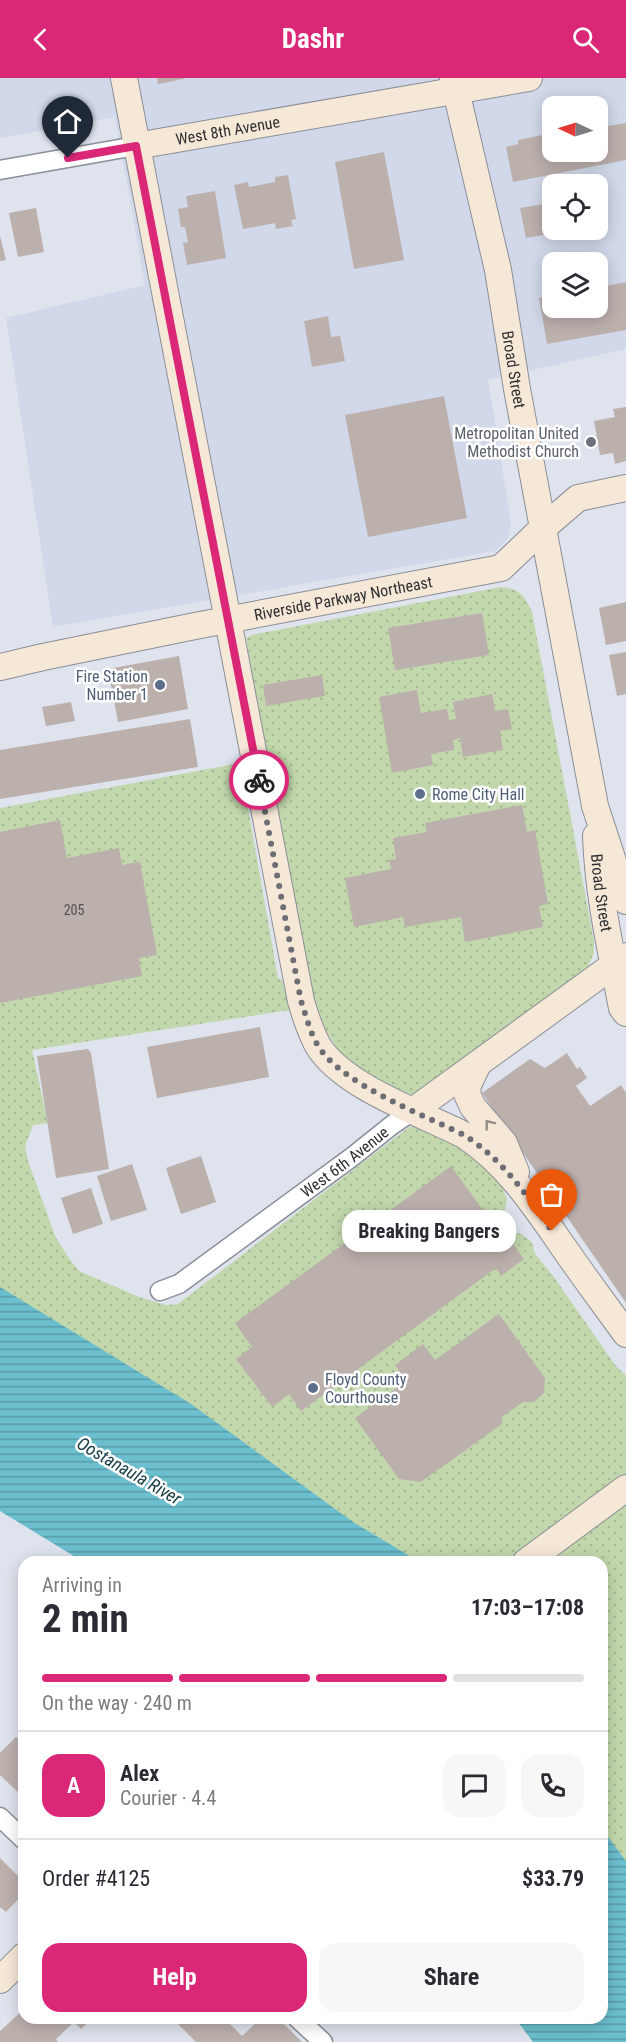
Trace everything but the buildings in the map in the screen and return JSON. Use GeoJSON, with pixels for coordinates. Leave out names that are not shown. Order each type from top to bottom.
{"type":"FeatureCollection","features":[{"type":"Feature","properties":{"kind":"street"},"geometry":{"type":"LineString","coordinates":[[124,78],[227,621],[301,1001],[308,1025],[318,1045],[332,1063],[351,1078],[464,1135],[496,1159],[526,1194],[626,1334]]}},
{"type":"Feature","properties":{"kind":"street","name":"West 8th Avenue"},"geometry":{"type":"LineString","coordinates":[[0,170],[455,84],[529,78]]}},
{"type":"Feature","properties":{"kind":"street","name":"Broad Street"},"geometry":{"type":"LineString","coordinates":[[455,84],[498,270],[595,806],[626,901]]}},
{"type":"Feature","properties":{"kind":"street","name":"Riverside Parkway Northeast"},"geometry":{"type":"LineString","coordinates":[[0,667],[501,568],[578,498],[626,488]]}},
{"type":"Feature","properties":{"kind":"street","name":"Broad Street"},"geometry":{"type":"LineString","coordinates":[[595,806],[598,876],[620,961],[622,1008],[626,1013]]}},
{"type":"Feature","properties":{"kind":"street","name":"West 6th Avenue"},"geometry":{"type":"LineString","coordinates":[[160,1291],[179,1284],[392,1125],[620,961]]}},
{"type":"Feature","properties":{"kind":"street"},"geometry":{"type":"LineString","coordinates":[[477,1066],[468,1085],[467,1094],[473,1107],[504,1143],[526,1194]]}},
{"type":"Feature","properties":{"kind":"street"},"geometry":{"type":"LineString","coordinates":[[534,1556],[626,1488]]}},
{"type":"Feature","properties":{"kind":"street"},"geometry":{"type":"LineString","coordinates":[[0,1817],[18,1834]]}},
{"type":"Feature","properties":{"kind":"street"},"geometry":{"type":"LineString","coordinates":[[0,1980],[18,1962]]}},
{"type":"Feature","properties":{"kind":"street"},"geometry":{"type":"LineString","coordinates":[[304,2024],[323,2042]]}},
{"type":"Feature","properties":{"kind":"shaded area"},"geometry":{"type":"Polygon","coordinates":[[[0,78],[626,78],[626,349],[488,380],[511,523],[507,540],[495,551],[53,627],[6,318],[145,285],[115,117],[0,138],[0,78]]]}},
{"type":"Feature","properties":{"kind":"green space","name":"Rome City Hall"},"geometry":{"type":"Polygon","coordinates":[[[501,587],[513,589],[521,594],[532,612],[594,941],[594,953],[587,969],[414,1095],[392,1090],[343,1057],[318,1019],[310,997],[246,638],[501,587]]]}},
{"type":"Feature","properties":{"kind":"green space","name":"Floyd County Courthouse"},"geometry":{"type":"Polygon","coordinates":[[[240,763],[278,978],[282,980],[290,1010],[32,1050],[48,1123],[33,1125],[25,1146],[28,1161],[56,1238],[79,1271],[139,1297],[166,1305],[178,1304],[409,1127],[418,1126],[476,1154],[502,1184],[507,1200],[505,1210],[498,1219],[510,1235],[520,1233],[532,1242],[535,1254],[554,1277],[615,1365],[626,1376],[626,2015],[608,1993],[608,1556],[232,1556],[0,1401],[0,808],[240,763]]]}},
{"type":"Feature","properties":{"kind":"water","name":"Oostanaula River"},"geometry":{"type":"Polygon","coordinates":[[[0,1287],[191,1404],[353,1522],[410,1556],[74,1556],[0,1511],[0,1287]]]}},
{"type":"Feature","properties":{"kind":"water"},"geometry":{"type":"Polygon","coordinates":[[[608,1837],[626,1861],[626,2042],[533,2042],[520,2024],[608,2024],[608,1837]]]}},
{"type":"Feature","properties":{"kind":"way so far"},"geometry":{"type":"LineString","coordinates":[[259,780],[301,1001],[308,1025],[318,1045],[332,1063],[351,1078],[464,1135],[481,1146],[496,1159],[526,1194],[552,1231]]}},
{"type":"Feature","properties":{"kind":"place","name":"Metropolitan United Methodist Church"},"geometry":{"type":"Point","coordinates":[591,442]}},
{"type":"Feature","properties":{"kind":"place","name":"Fire Station Number 1"},"geometry":{"type":"Point","coordinates":[160,685]}},
{"type":"Feature","properties":{"kind":"place","name":"Rome City Hall"},"geometry":{"type":"Point","coordinates":[420,794]}},
{"type":"Feature","properties":{"kind":"place","name":"Breaking Bangers"},"geometry":{"type":"Point","coordinates":[552,1231]}},
{"type":"Feature","properties":{"kind":"place","name":"Floyd County Courthouse"},"geometry":{"type":"Point","coordinates":[313,1388]}},
{"type":"Feature","properties":{"kind":"route"},"geometry":{"type":"LineString","coordinates":[[68,158],[136,146],[259,780]]}}]}
